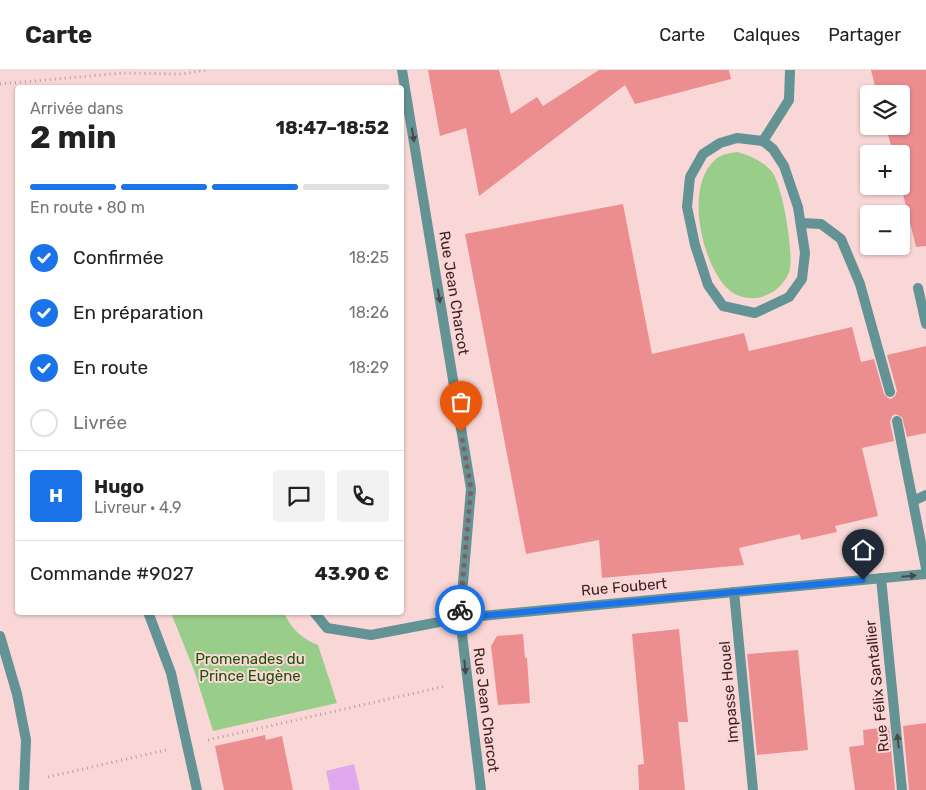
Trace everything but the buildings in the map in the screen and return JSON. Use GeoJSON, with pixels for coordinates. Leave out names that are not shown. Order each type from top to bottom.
{"type":"FeatureCollection","features":[{"type":"Feature","properties":{"kind":"street","name":"Rue Jean Charcot"},"geometry":{"type":"LineString","coordinates":[[402,70],[471,489],[460,618],[466,682],[481,790]]}},
{"type":"Feature","properties":{"kind":"street"},"geometry":{"type":"LineString","coordinates":[[763,141],[789,100],[790,70]]}},
{"type":"Feature","properties":{"kind":"street"},"geometry":{"type":"LineString","coordinates":[[737,138],[763,141],[773,149],[784,166],[798,208],[805,253],[802,279],[789,297],[755,313],[723,306],[708,285],[695,245],[687,207],[690,178],[703,154],[720,143],[737,138]]}},
{"type":"Feature","properties":{"kind":"street"},"geometry":{"type":"LineString","coordinates":[[801,223],[821,224],[841,239],[860,284],[890,392]]}},
{"type":"Feature","properties":{"kind":"street"},"geometry":{"type":"LineString","coordinates":[[918,288],[926,324]]}},
{"type":"Feature","properties":{"kind":"street"},"geometry":{"type":"LineString","coordinates":[[897,421],[926,568]]}},
{"type":"Feature","properties":{"kind":"street"},"geometry":{"type":"LineString","coordinates":[[913,501],[926,496]]}},
{"type":"Feature","properties":{"kind":"street","name":"Rue Foubert"},"geometry":{"type":"LineString","coordinates":[[316,615],[327,628],[371,634],[460,618],[926,574]]}},
{"type":"Feature","properties":{"kind":"street","name":"Rue Félix Santallier"},"geometry":{"type":"LineString","coordinates":[[882,578],[902,790]]}},
{"type":"Feature","properties":{"kind":"street","name":"Impasse Houel"},"geometry":{"type":"LineString","coordinates":[[734,592],[753,790]]}},
{"type":"Feature","properties":{"kind":"street"},"geometry":{"type":"LineString","coordinates":[[149,615],[170,673],[198,790]]}},
{"type":"Feature","properties":{"kind":"street"},"geometry":{"type":"LineString","coordinates":[[0,636],[17,694],[26,740],[24,790]]}},
{"type":"Feature","properties":{"kind":"path"},"geometry":{"type":"LineString","coordinates":[[0,84],[123,73],[181,74],[207,70]]}},
{"type":"Feature","properties":{"kind":"path"},"geometry":{"type":"LineString","coordinates":[[220,737],[466,682]]}},
{"type":"Feature","properties":{"kind":"path"},"geometry":{"type":"LineString","coordinates":[[52,776],[159,751]]}},
{"type":"Feature","properties":{"kind":"green space"},"geometry":{"type":"Polygon","coordinates":[[[737,152],[756,159],[772,172],[780,191],[789,234],[791,260],[788,275],[777,289],[757,298],[738,296],[727,288],[710,261],[700,224],[699,204],[701,186],[706,171],[718,157],[737,152]]]}},
{"type":"Feature","properties":{"kind":"green space","name":"Promenades du Prince Eugène"},"geometry":{"type":"Polygon","coordinates":[[[172,615],[285,615],[298,632],[307,640],[318,645],[337,703],[213,731],[194,670],[172,615]]]}},
{"type":"Feature","properties":{"kind":"shaded area"},"geometry":{"type":"Polygon","coordinates":[[[354,764],[360,790],[330,790],[326,771],[354,764]]]}},
{"type":"Feature","properties":{"kind":"way so far"},"geometry":{"type":"LineString","coordinates":[[460,610],[471,489],[461,432]]}},
{"type":"Feature","properties":{"kind":"route"},"geometry":{"type":"LineString","coordinates":[[460,610],[460,618],[863,580]]}}]}
